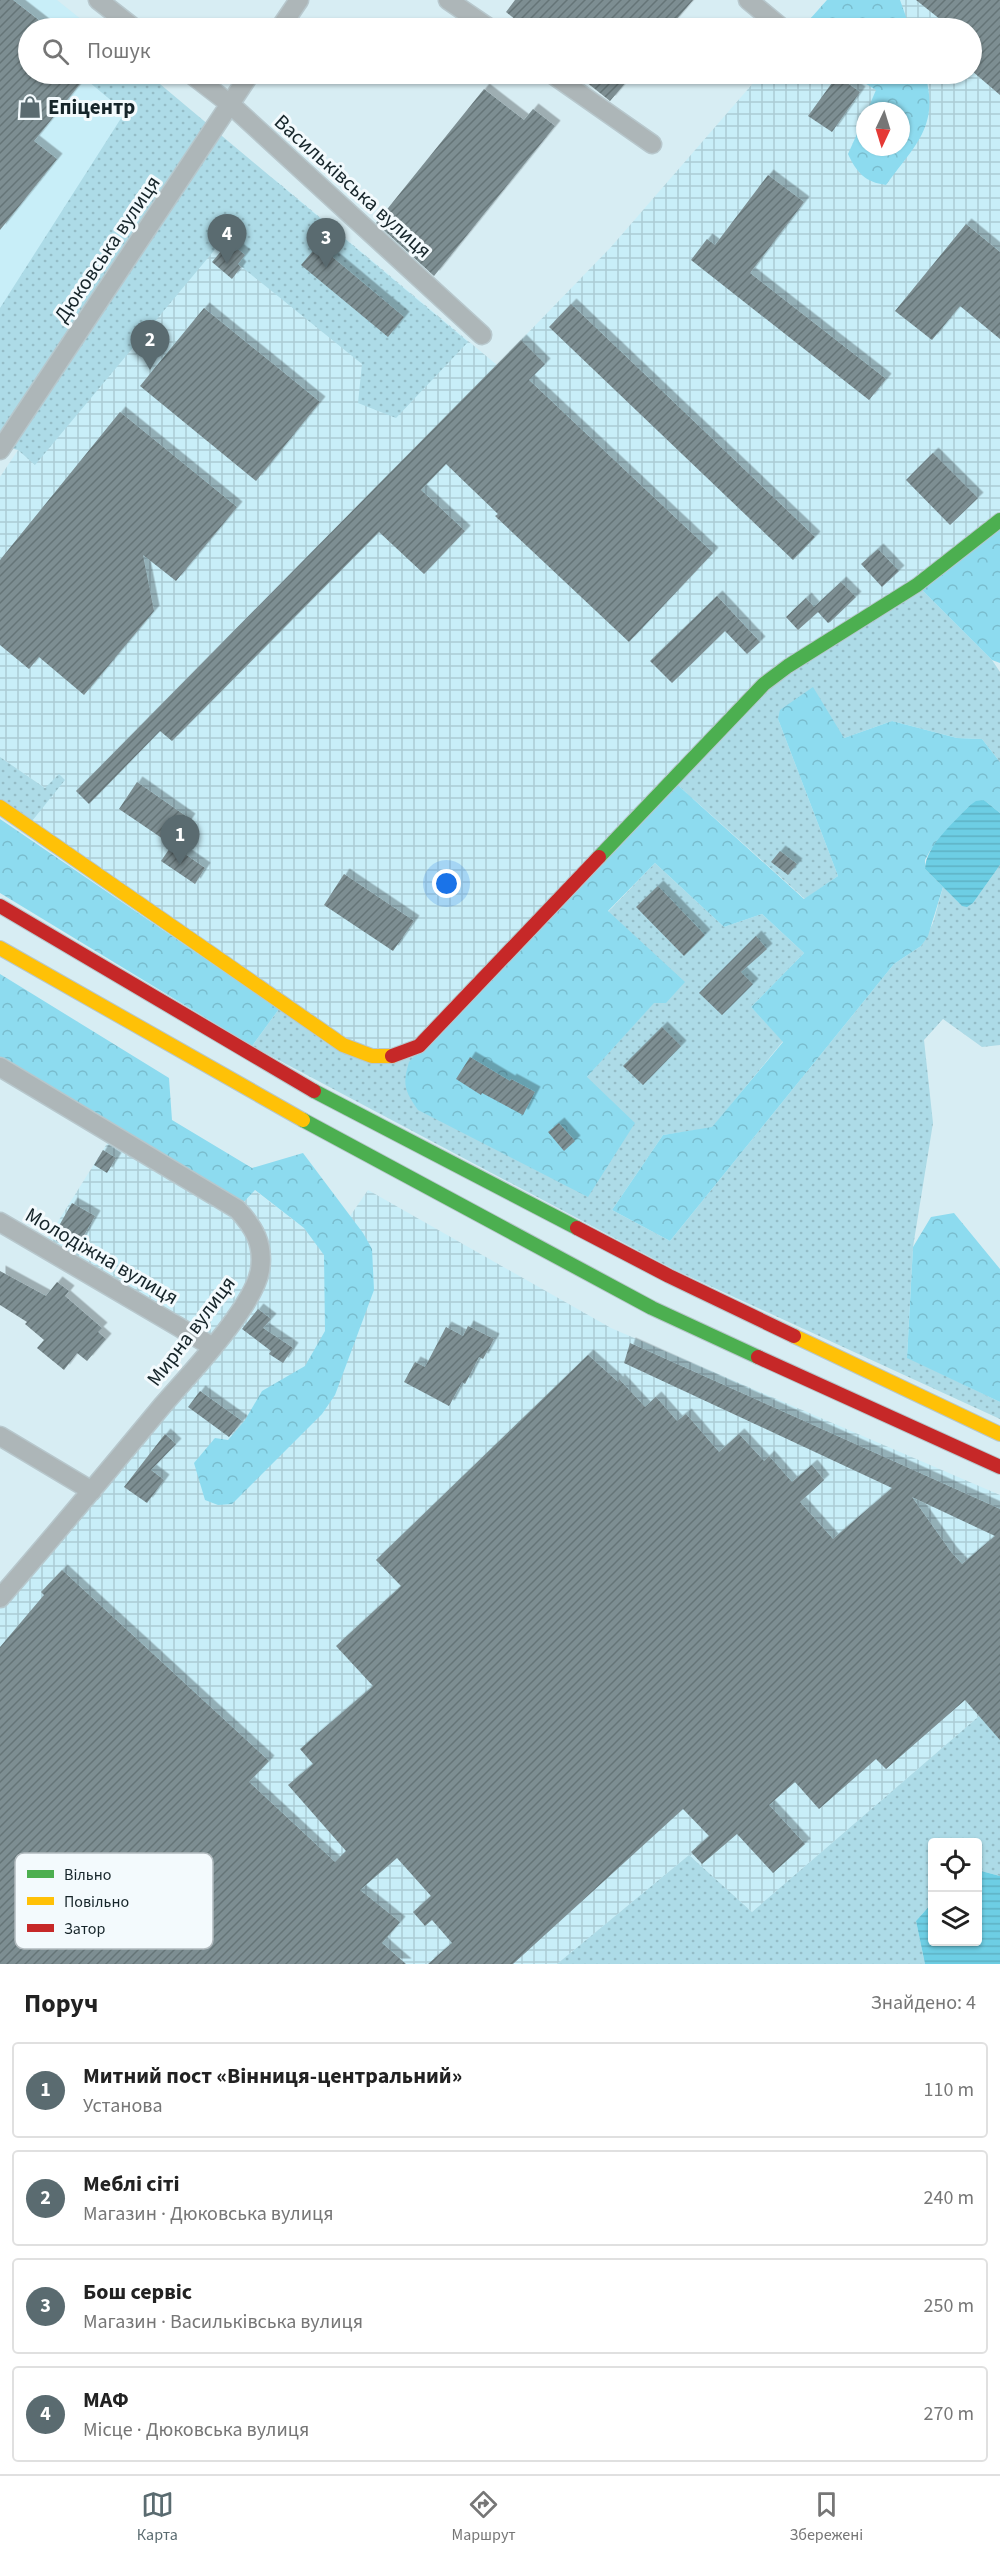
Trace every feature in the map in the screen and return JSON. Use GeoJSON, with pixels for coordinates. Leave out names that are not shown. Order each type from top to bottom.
{"type":"FeatureCollection","features":[{"type":"Feature","properties":{"kind":"main road"},"geometry":{"type":"LineString","coordinates":[[0,807],[343,1045],[376,1058],[398,1056],[419,1046],[764,684],[788,666],[917,585],[1000,520]]}},
{"type":"Feature","properties":{"kind":"main road"},"geometry":{"type":"LineString","coordinates":[[0,906],[314,1091],[669,1276],[1000,1434]]}},
{"type":"Feature","properties":{"kind":"main road"},"geometry":{"type":"LineString","coordinates":[[0,948],[297,1118],[652,1308],[1000,1467]]}},
{"type":"Feature","properties":{"kind":"street"},"geometry":{"type":"LineString","coordinates":[[98,0],[121,18]]}},
{"type":"Feature","properties":{"kind":"street"},"geometry":{"type":"LineString","coordinates":[[286,18],[298,0]]}},
{"type":"Feature","properties":{"kind":"street"},"geometry":{"type":"LineString","coordinates":[[448,0],[474,18]]}},
{"type":"Feature","properties":{"kind":"street"},"geometry":{"type":"LineString","coordinates":[[748,0],[770,18]]}},
{"type":"Feature","properties":{"kind":"street","name":"Васильківська вулиця"},"geometry":{"type":"LineString","coordinates":[[204,84],[230,104],[482,335]]}},
{"type":"Feature","properties":{"kind":"street","name":"Дюковська вулиця"},"geometry":{"type":"LineString","coordinates":[[0,450],[243,84]]}},
{"type":"Feature","properties":{"kind":"street"},"geometry":{"type":"LineString","coordinates":[[566,84],[652,144]]}},
{"type":"Feature","properties":{"kind":"street","name":"Мирна вулиця"},"geometry":{"type":"LineString","coordinates":[[0,1067],[237,1209],[250,1223],[260,1247],[260,1271],[250,1295],[213,1347],[0,1598]]}},
{"type":"Feature","properties":{"kind":"street","name":"Молодіжна вулиця"},"geometry":{"type":"LineString","coordinates":[[0,1222],[213,1347]]}},
{"type":"Feature","properties":{"kind":"street"},"geometry":{"type":"LineString","coordinates":[[0,1436],[92,1491]]}},
{"type":"Feature","properties":{"kind":"shaded area"},"geometry":{"type":"Polygon","coordinates":[[[0,0],[57,0],[80,18],[18,18],[18,84],[142,84],[0,367],[0,0]]]}},
{"type":"Feature","properties":{"kind":"shaded area"},"geometry":{"type":"Polygon","coordinates":[[[827,0],[1000,0],[1000,520],[419,1046],[376,1058],[28,826],[45,788],[0,757],[0,477],[18,450],[35,464],[273,178],[497,365],[611,247],[752,84],[982,84],[982,18],[811,18],[827,0]]]}},
{"type":"Feature","properties":{"kind":"shaded area"},"geometry":{"type":"Polygon","coordinates":[[[91,84],[160,84],[468,342],[396,418],[358,403],[362,364],[217,247],[35,465],[18,450],[0,445],[0,308],[125,112],[91,84]]]}},
{"type":"Feature","properties":{"kind":"shaded area"},"geometry":{"type":"Polygon","coordinates":[[[917,585],[992,660],[1000,672],[1000,762],[982,739],[957,738],[892,721],[844,738],[778,719],[838,876],[805,899],[671,779],[764,684],[917,585]]]}},
{"type":"Feature","properties":{"kind":"shaded area"},"geometry":{"type":"Polygon","coordinates":[[[0,757],[45,788],[59,774],[65,780],[28,826],[0,807],[0,757]]]}},
{"type":"Feature","properties":{"kind":"shaded area"},"geometry":{"type":"Polygon","coordinates":[[[984,800],[1000,813],[1000,865],[973,903],[967,907],[962,906],[925,869],[935,843],[969,806],[976,801],[984,800]]]}},
{"type":"Feature","properties":{"kind":"shaded area"},"geometry":{"type":"Polygon","coordinates":[[[655,863],[724,927],[762,914],[804,953],[751,1007],[783,1041],[712,1128],[663,1135],[612,1210],[670,1241],[894,964],[921,946],[933,923],[943,887],[961,905],[973,903],[1000,865],[1000,1045],[982,1047],[943,1019],[924,1040],[933,1123],[913,1247],[907,1357],[1000,1402],[1000,1419],[673,1269],[252,1046],[279,1009],[329,1045],[587,1077],[654,1002],[608,912],[655,863]]]}},
{"type":"Feature","properties":{"kind":"shaded area"},"geometry":{"type":"Polygon","coordinates":[[[113,1134],[254,1190],[304,1228],[324,1254],[368,1190],[611,1328],[1000,1495],[1000,1698],[752,1912],[689,1855],[557,1964],[0,1964],[0,1598],[212,1347],[42,1247],[113,1134]]]}},
{"type":"Feature","properties":{"kind":"shaded area"},"geometry":{"type":"Polygon","coordinates":[[[1000,1698],[1000,1876],[982,1871],[982,1838],[928,1838],[928,1908],[916,1921],[925,1964],[557,1964],[689,1855],[752,1912],[1000,1698]]]}},
{"type":"Feature","properties":{"kind":"shaded area"},"geometry":{"type":"Polygon","coordinates":[[[982,1871],[1000,1876],[1000,1964],[925,1964],[916,1921],[928,1908],[928,1946],[982,1946],[982,1871]]]}},
{"type":"Feature","properties":{"kind":"green space"},"geometry":{"type":"Polygon","coordinates":[[[827,0],[900,0],[906,18],[811,18],[827,0]]]}},
{"type":"Feature","properties":{"kind":"green space"},"geometry":{"type":"Polygon","coordinates":[[[866,84],[927,84],[929,108],[927,121],[910,153],[910,102],[871,102],[876,90],[866,84]]]}},
{"type":"Feature","properties":{"kind":"green space"},"geometry":{"type":"Polygon","coordinates":[[[856,136],[856,156],[908,156],[886,185],[872,182],[862,175],[848,154],[856,136]]]}},
{"type":"Feature","properties":{"kind":"green space"},"geometry":{"type":"Polygon","coordinates":[[[1000,520],[1000,663],[992,660],[917,585],[1000,520]]]}},
{"type":"Feature","properties":{"kind":"green space"},"geometry":{"type":"Polygon","coordinates":[[[813,687],[844,738],[892,721],[957,738],[982,739],[1000,762],[1000,813],[984,800],[969,806],[930,851],[925,860],[925,869],[943,887],[928,936],[921,946],[894,964],[670,1241],[612,1210],[663,1135],[712,1127],[783,1042],[751,1007],[804,953],[762,914],[724,927],[655,863],[608,911],[685,982],[666,1003],[654,1003],[587,1077],[635,1123],[588,1197],[418,1110],[406,1088],[409,1062],[671,779],[804,899],[838,876],[778,719],[780,710],[813,687]]]}},
{"type":"Feature","properties":{"kind":"green space"},"geometry":{"type":"Polygon","coordinates":[[[0,819],[279,1009],[252,1046],[0,893],[0,819]]]}},
{"type":"Feature","properties":{"kind":"green space"},"geometry":{"type":"Polygon","coordinates":[[[0,974],[169,1078],[172,1120],[252,1168],[303,1153],[363,1233],[372,1249],[374,1290],[335,1395],[322,1414],[232,1504],[218,1505],[205,1500],[194,1463],[215,1438],[228,1440],[245,1420],[262,1391],[305,1366],[325,1331],[324,1255],[304,1228],[255,1190],[237,1209],[0,1067],[0,974]]]}},
{"type":"Feature","properties":{"kind":"green space"},"geometry":{"type":"Polygon","coordinates":[[[954,1213],[1000,1269],[1000,1402],[907,1358],[913,1247],[931,1217],[954,1213]]]}},
{"type":"Feature","properties":{"kind":"building","name":"Епіцентр"},"geometry":{"type":"Polygon","coordinates":[[[0,0],[13,0],[36,18],[18,18],[18,84],[80,84],[34,141],[57,159],[0,230],[0,0]]]}},
{"type":"Feature","properties":{"kind":"building"},"geometry":{"type":"Polygon","coordinates":[[[515,0],[693,0],[678,18],[514,18],[506,12],[515,0]]]}},
{"type":"Feature","properties":{"kind":"building"},"geometry":{"type":"Polygon","coordinates":[[[916,0],[1000,0],[1000,95],[982,80],[982,18],[938,18],[916,0]]]}},
{"type":"Feature","properties":{"kind":"building"},"geometry":{"type":"Polygon","coordinates":[[[589,84],[624,84],[610,101],[589,84]]]}},
{"type":"Feature","properties":{"kind":"building"},"geometry":{"type":"Polygon","coordinates":[[[831,84],[848,84],[860,92],[832,132],[808,116],[831,84]]]}},
{"type":"Feature","properties":{"kind":"building"},"geometry":{"type":"Polygon","coordinates":[[[484,89],[524,120],[533,109],[555,126],[434,276],[376,223],[484,89]]]}},
{"type":"Feature","properties":{"kind":"building"},"geometry":{"type":"Polygon","coordinates":[[[768,175],[804,202],[750,273],[886,379],[869,400],[691,260],[707,239],[715,245],[768,175]]]}},
{"type":"Feature","properties":{"kind":"building"},"geometry":{"type":"Polygon","coordinates":[[[966,224],[1000,252],[1000,339],[960,306],[932,340],[895,311],[966,224]]]}},
{"type":"Feature","properties":{"kind":"building"},"geometry":{"type":"Polygon","coordinates":[[[229,242],[245,255],[238,264],[241,267],[232,279],[212,262],[229,242]]]}},
{"type":"Feature","properties":{"kind":"building"},"geometry":{"type":"Polygon","coordinates":[[[318,245],[404,317],[388,337],[301,265],[318,245]]]}},
{"type":"Feature","properties":{"kind":"building"},"geometry":{"type":"Polygon","coordinates":[[[571,304],[815,537],[793,560],[549,327],[571,304]]]}},
{"type":"Feature","properties":{"kind":"building"},"geometry":{"type":"Polygon","coordinates":[[[204,308],[320,402],[256,481],[140,386],[204,308]]]}},
{"type":"Feature","properties":{"kind":"building"},"geometry":{"type":"Polygon","coordinates":[[[521,340],[545,364],[529,380],[713,553],[629,642],[495,516],[498,514],[446,464],[421,490],[465,531],[424,574],[379,532],[172,741],[160,731],[89,804],[76,791],[521,340]]]}},
{"type":"Feature","properties":{"kind":"building"},"geometry":{"type":"Polygon","coordinates":[[[120,412],[237,507],[176,581],[143,555],[154,611],[84,695],[39,657],[29,669],[0,645],[0,560],[120,412]]]}},
{"type":"Feature","properties":{"kind":"building"},"geometry":{"type":"Polygon","coordinates":[[[933,453],[978,498],[950,525],[906,480],[933,453]]]}},
{"type":"Feature","properties":{"kind":"building"},"geometry":{"type":"Polygon","coordinates":[[[878,549],[899,571],[882,587],[861,564],[878,549]]]}},
{"type":"Feature","properties":{"kind":"building"},"geometry":{"type":"Polygon","coordinates":[[[841,582],[856,597],[830,622],[828,623],[818,612],[798,630],[786,617],[806,598],[814,607],[841,582]]]}},
{"type":"Feature","properties":{"kind":"building"},"geometry":{"type":"Polygon","coordinates":[[[717,596],[760,642],[747,654],[725,631],[672,683],[650,661],[717,596]]]}},
{"type":"Feature","properties":{"kind":"building"},"geometry":{"type":"Polygon","coordinates":[[[137,782],[190,819],[172,845],[119,809],[137,782]]]}},
{"type":"Feature","properties":{"kind":"building"},"geometry":{"type":"Polygon","coordinates":[[[172,845],[205,868],[195,884],[161,861],[172,845]]]}},
{"type":"Feature","properties":{"kind":"building"},"geometry":{"type":"Polygon","coordinates":[[[780,851],[797,864],[788,875],[771,862],[780,851]]]}},
{"type":"Feature","properties":{"kind":"building"},"geometry":{"type":"Polygon","coordinates":[[[344,874],[414,921],[393,951],[324,905],[344,874]]]}},
{"type":"Feature","properties":{"kind":"building"},"geometry":{"type":"Polygon","coordinates":[[[658,886],[705,935],[684,956],[636,907],[658,886]]]}},
{"type":"Feature","properties":{"kind":"building"},"geometry":{"type":"Polygon","coordinates":[[[756,936],[767,949],[741,972],[753,984],[722,1015],[699,993],[756,936]]]}},
{"type":"Feature","properties":{"kind":"building"},"geometry":{"type":"Polygon","coordinates":[[[662,1027],[681,1046],[643,1085],[623,1066],[662,1027]]]}},
{"type":"Feature","properties":{"kind":"building"},"geometry":{"type":"Polygon","coordinates":[[[470,1057],[510,1081],[511,1079],[535,1092],[523,1115],[482,1093],[481,1095],[456,1079],[470,1057]]]}},
{"type":"Feature","properties":{"kind":"building"},"geometry":{"type":"Polygon","coordinates":[[[559,1123],[575,1141],[564,1151],[548,1132],[559,1123]]]}},
{"type":"Feature","properties":{"kind":"building"},"geometry":{"type":"Polygon","coordinates":[[[103,1150],[116,1158],[107,1173],[94,1165],[103,1150]]]}},
{"type":"Feature","properties":{"kind":"building"},"geometry":{"type":"Polygon","coordinates":[[[72,1203],[95,1216],[75,1251],[52,1238],[72,1203]]]}},
{"type":"Feature","properties":{"kind":"building"},"geometry":{"type":"Polygon","coordinates":[[[0,1271],[46,1296],[57,1282],[69,1291],[65,1296],[102,1328],[98,1332],[106,1339],[87,1361],[77,1353],[64,1370],[37,1348],[44,1340],[25,1324],[27,1322],[0,1305],[0,1271]]]}},
{"type":"Feature","properties":{"kind":"building"},"geometry":{"type":"Polygon","coordinates":[[[258,1309],[271,1319],[263,1328],[293,1348],[283,1363],[269,1354],[271,1351],[242,1329],[258,1309]]]}},
{"type":"Feature","properties":{"kind":"building"},"geometry":{"type":"Polygon","coordinates":[[[468,1326],[494,1339],[483,1359],[479,1357],[465,1384],[462,1382],[449,1406],[404,1382],[415,1362],[425,1367],[446,1327],[463,1336],[468,1326]]]}},
{"type":"Feature","properties":{"kind":"building"},"geometry":{"type":"Polygon","coordinates":[[[630,1343],[1000,1509],[1000,1740],[965,1700],[886,1769],[876,1759],[819,1809],[795,1782],[769,1805],[805,1844],[773,1873],[737,1834],[702,1864],[691,1852],[709,1836],[683,1809],[513,1964],[428,1964],[452,1943],[432,1920],[425,1926],[413,1912],[431,1896],[397,1858],[360,1890],[400,1922],[382,1943],[406,1964],[0,1964],[0,1647],[44,1595],[41,1592],[62,1570],[269,1761],[249,1782],[335,1862],[346,1851],[288,1785],[313,1764],[300,1749],[373,1686],[336,1646],[401,1586],[376,1560],[588,1355],[618,1382],[619,1379],[645,1407],[656,1397],[677,1421],[686,1414],[719,1452],[739,1434],[764,1461],[769,1456],[792,1482],[812,1465],[824,1480],[800,1502],[833,1539],[892,1488],[624,1363],[630,1343]],[[912,1497],[951,1552],[962,1564],[995,1536],[912,1497]]]}},
{"type":"Feature","properties":{"kind":"building"},"geometry":{"type":"Polygon","coordinates":[[[200,1391],[242,1421],[229,1437],[188,1407],[200,1391]]]}},
{"type":"Feature","properties":{"kind":"building"},"geometry":{"type":"Polygon","coordinates":[[[165,1434],[176,1444],[151,1470],[164,1480],[147,1503],[124,1487],[165,1434]]]}},
{"type":"Feature","properties":{"kind":"traffic: fast"},"geometry":{"type":"LineString","coordinates":[[599,857],[764,684],[788,666],[917,585],[1000,520]]}},
{"type":"Feature","properties":{"kind":"traffic: fast"},"geometry":{"type":"LineString","coordinates":[[314,1091],[577,1228]]}},
{"type":"Feature","properties":{"kind":"traffic: fast"},"geometry":{"type":"LineString","coordinates":[[303,1120],[652,1308],[758,1357]]}},
{"type":"Feature","properties":{"kind":"traffic: slow"},"geometry":{"type":"LineString","coordinates":[[0,807],[343,1045],[372,1056],[392,1056]]}},
{"type":"Feature","properties":{"kind":"traffic: slow"},"geometry":{"type":"LineString","coordinates":[[0,948],[303,1120]]}},
{"type":"Feature","properties":{"kind":"traffic: slow"},"geometry":{"type":"LineString","coordinates":[[794,1336],[1000,1434]]}},
{"type":"Feature","properties":{"kind":"traffic: jam"},"geometry":{"type":"LineString","coordinates":[[392,1056],[419,1046],[599,857]]}},
{"type":"Feature","properties":{"kind":"traffic: jam"},"geometry":{"type":"LineString","coordinates":[[0,906],[314,1091]]}},
{"type":"Feature","properties":{"kind":"traffic: jam"},"geometry":{"type":"LineString","coordinates":[[577,1228],[669,1276],[794,1336]]}},
{"type":"Feature","properties":{"kind":"traffic: jam"},"geometry":{"type":"LineString","coordinates":[[758,1357],[1000,1467]]}},
{"type":"Feature","properties":{"kind":"place","name":"Епіцентр"},"geometry":{"type":"Point","coordinates":[30,107]}},
{"type":"Feature","properties":{"kind":"place","name":"МАФ"},"geometry":{"type":"Point","coordinates":[227,264]}},
{"type":"Feature","properties":{"kind":"place","name":"Бош сервіс"},"geometry":{"type":"Point","coordinates":[326,268]}},
{"type":"Feature","properties":{"kind":"place","name":"Меблі сіті"},"geometry":{"type":"Point","coordinates":[150,370]}},
{"type":"Feature","properties":{"kind":"place","name":"Митний пост «Вінниця-центральний»"},"geometry":{"type":"Point","coordinates":[180,865]}}]}
